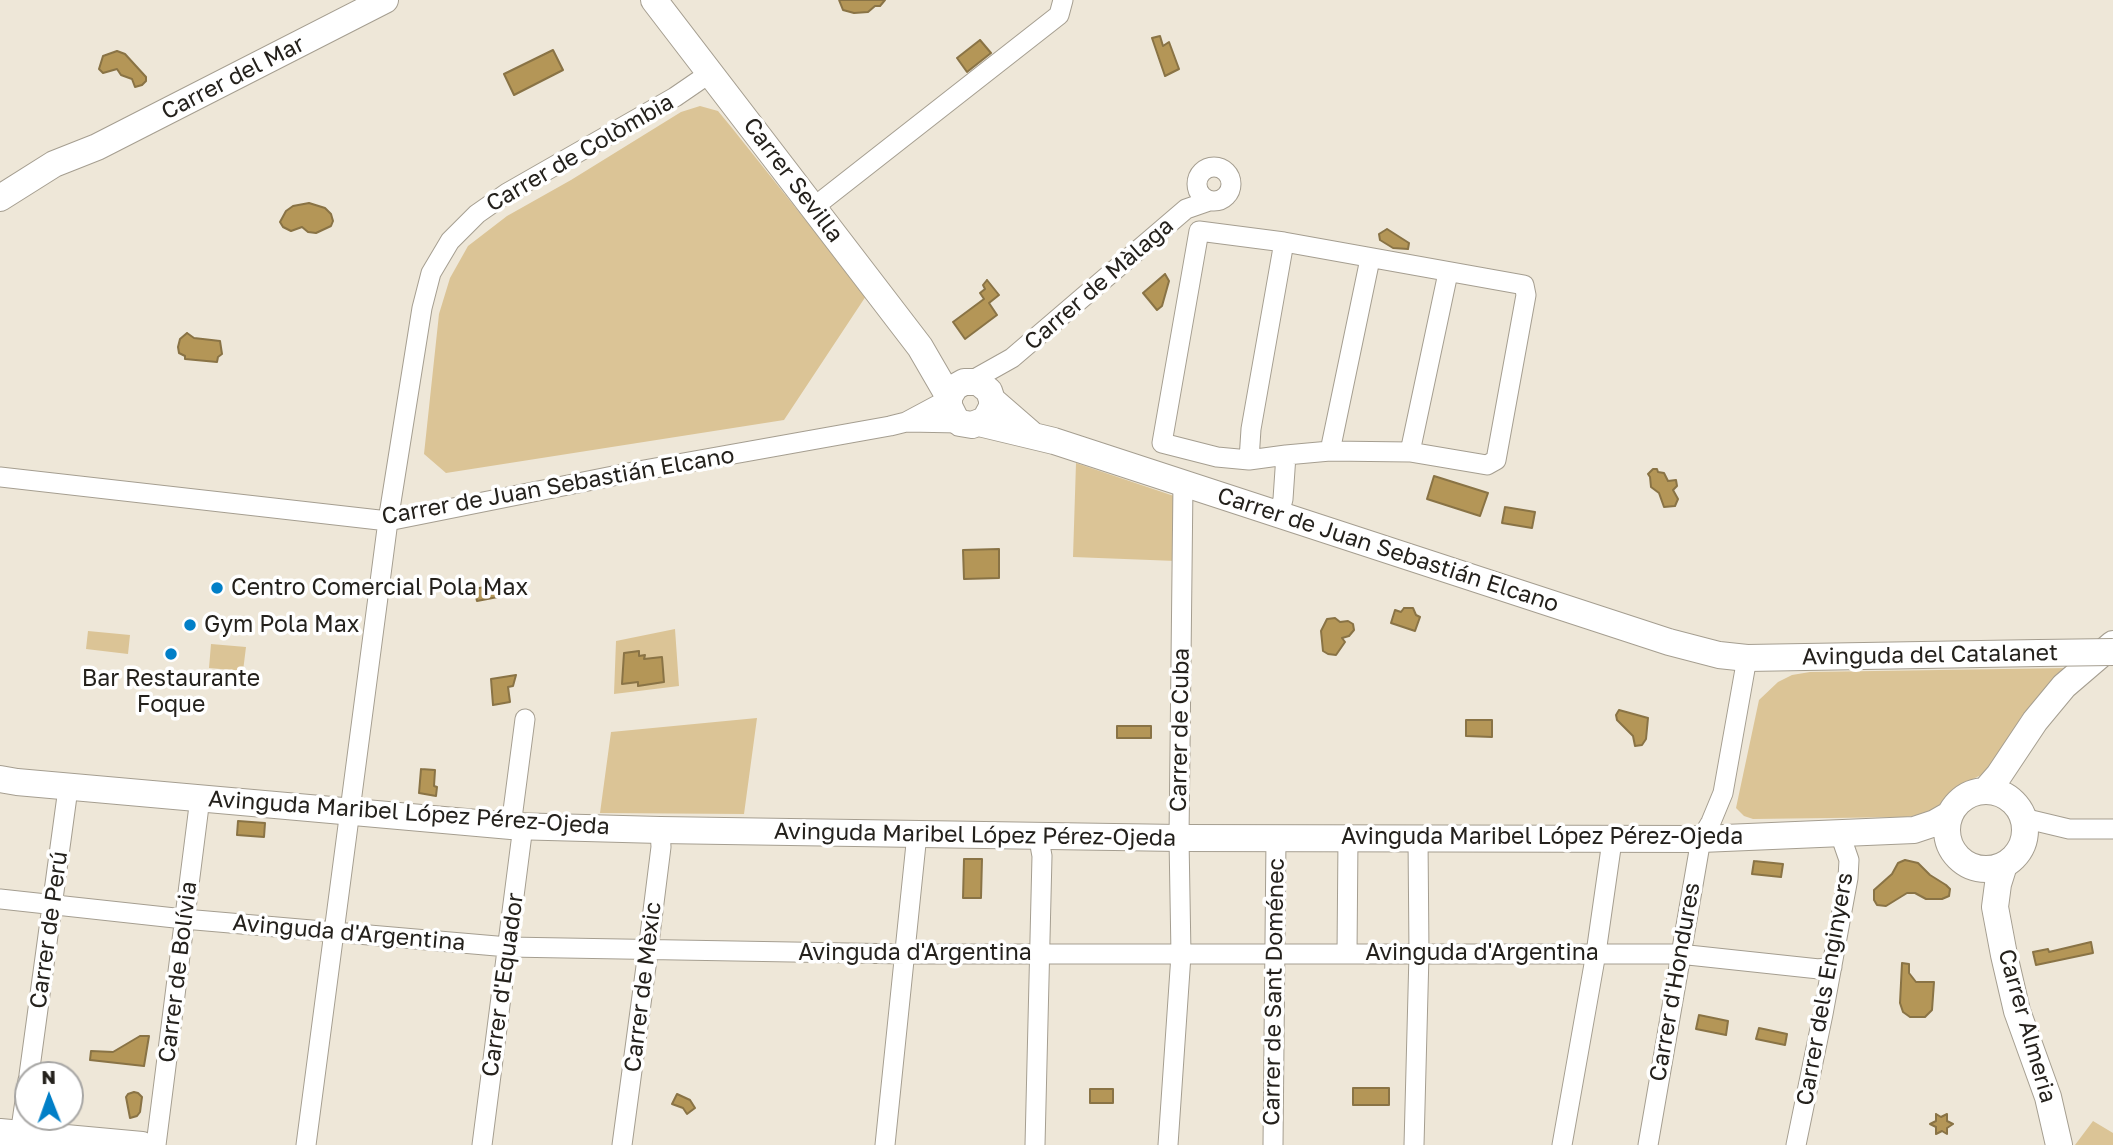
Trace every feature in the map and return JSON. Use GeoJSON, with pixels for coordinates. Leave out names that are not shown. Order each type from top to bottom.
{"type":"FeatureCollection","features":[{"type":"Feature","properties":{"kind":"street","name":"Carrer Sevilla"},"geometry":{"type":"LineString","coordinates":[[654,0],[930,361],[969,393]]}},
{"type":"Feature","properties":{"kind":"street"},"geometry":{"type":"LineString","coordinates":[[814,207],[1059,15],[1063,0]]}},
{"type":"Feature","properties":{"kind":"street","name":"Carrer del Mar"},"geometry":{"type":"LineString","coordinates":[[0,198],[54,164],[97,147],[377,3]]}},
{"type":"Feature","properties":{"kind":"street","name":"Carrer de Colòmbia"},"geometry":{"type":"LineString","coordinates":[[306,1145],[388,521],[422,308],[431,273],[450,241],[477,214],[507,193],[675,97],[710,73]]}},
{"type":"Feature","properties":{"kind":"street","name":"Carrer del Mar"},"geometry":{"type":"LineString","coordinates":[[0,218],[97,147]]}},
{"type":"Feature","properties":{"kind":"street"},"geometry":{"type":"LineString","coordinates":[[1219,168],[1230,177],[1229,192],[1224,198],[1209,201],[1202,196],[1197,182],[1204,170],[1219,168]]}},
{"type":"Feature","properties":{"kind":"street","name":"Carrer de Màlaga"},"geometry":{"type":"LineString","coordinates":[[1186,209],[1197,182]]}},
{"type":"Feature","properties":{"kind":"street","name":"Carrer de Màlaga"},"geometry":{"type":"LineString","coordinates":[[969,393],[1186,209],[1209,201]]}},
{"type":"Feature","properties":{"kind":"street"},"geometry":{"type":"LineString","coordinates":[[1199,231],[1284,242],[1524,285],[1526,295],[1496,460],[1487,465],[1410,452],[1330,451],[1249,460],[1217,457],[1161,443],[1199,231]]}},
{"type":"Feature","properties":{"kind":"street"},"geometry":{"type":"LineString","coordinates":[[1249,460],[1251,429],[1284,242]]}},
{"type":"Feature","properties":{"kind":"street"},"geometry":{"type":"LineString","coordinates":[[1330,451],[1370,259]]}},
{"type":"Feature","properties":{"kind":"street"},"geometry":{"type":"LineString","coordinates":[[1410,452],[1447,273]]}},
{"type":"Feature","properties":{"kind":"street"},"geometry":{"type":"LineString","coordinates":[[969,393],[989,414],[970,423],[951,413],[969,393]]}},
{"type":"Feature","properties":{"kind":"street","name":"Carrer de Juan Sebastián Elcano"},"geometry":{"type":"LineString","coordinates":[[906,422],[969,393],[1031,434]]}},
{"type":"Feature","properties":{"kind":"street","name":"Carrer de Juan Sebastián Elcano"},"geometry":{"type":"LineString","coordinates":[[0,477],[388,521],[633,472],[906,422],[970,423],[1031,434],[1670,642],[1719,655],[1747,658]]}},
{"type":"Feature","properties":{"kind":"street"},"geometry":{"type":"LineString","coordinates":[[1279,514],[1283,499],[1286,455]]}},
{"type":"Feature","properties":{"kind":"street","name":"Carrer de Cuba"},"geometry":{"type":"LineString","coordinates":[[1168,1145],[1181,955],[1179,838],[1183,483]]}},
{"type":"Feature","properties":{"kind":"street"},"geometry":{"type":"LineString","coordinates":[[1985,791],[2035,721],[2064,686],[2113,644]]}},
{"type":"Feature","properties":{"kind":"street","name":"Avinguda del Catalanet"},"geometry":{"type":"LineString","coordinates":[[1747,658],[2113,652]]}},
{"type":"Feature","properties":{"kind":"street","name":"Carrer d'Hondures"},"geometry":{"type":"LineString","coordinates":[[1648,1145],[1701,839],[1723,793],[1747,658]]}},
{"type":"Feature","properties":{"kind":"street","name":"Carrer d'Equador"},"geometry":{"type":"LineString","coordinates":[[482,1145],[508,947],[524,719]]}},
{"type":"Feature","properties":{"kind":"street"},"geometry":{"type":"LineString","coordinates":[[2020,744],[2015,777],[2021,813],[2025,832],[2022,845],[2015,857],[2004,865],[1989,869],[1973,867],[1959,859],[1948,838],[1950,815],[1964,798],[1985,791],[2000,793],[2010,799],[2021,813],[2069,828],[2113,829]]}},
{"type":"Feature","properties":{"kind":"street","name":"Avinguda Maribel López Pérez-Ojeda"},"geometry":{"type":"LineString","coordinates":[[0,779],[517,826],[660,830],[1179,838],[1701,839],[1914,830],[1950,815]]}},
{"type":"Feature","properties":{"kind":"street","name":"Carrer de Perú"},"geometry":{"type":"LineString","coordinates":[[30,1061],[67,796],[65,786]]}},
{"type":"Feature","properties":{"kind":"street","name":"Carrer de Bolívia"},"geometry":{"type":"LineString","coordinates":[[156,1145],[200,798]]}},
{"type":"Feature","properties":{"kind":"street","name":"Carrer de Mèxic"},"geometry":{"type":"LineString","coordinates":[[622,1145],[649,949],[661,847],[660,830]]}},
{"type":"Feature","properties":{"kind":"street"},"geometry":{"type":"LineString","coordinates":[[885,1145],[917,834]]}},
{"type":"Feature","properties":{"kind":"street","name":"Carrer dels Enginyers"},"geometry":{"type":"LineString","coordinates":[[1796,1145],[1849,878],[1849,860],[1840,834]]}},
{"type":"Feature","properties":{"kind":"street"},"geometry":{"type":"LineString","coordinates":[[1035,836],[1042,856],[1035,1145]]}},
{"type":"Feature","properties":{"kind":"street","name":"Carrer de Sant Doménec"},"geometry":{"type":"LineString","coordinates":[[1273,1145],[1276,838]]}},
{"type":"Feature","properties":{"kind":"street"},"geometry":{"type":"LineString","coordinates":[[1414,1145],[1419,954],[1418,838]]}},
{"type":"Feature","properties":{"kind":"street"},"geometry":{"type":"LineString","coordinates":[[1562,1145],[1596,953],[1611,848],[1608,838]]}},
{"type":"Feature","properties":{"kind":"street"},"geometry":{"type":"LineString","coordinates":[[1347,953],[1348,839]]}},
{"type":"Feature","properties":{"kind":"street","name":"Carrer Almeria"},"geometry":{"type":"LineString","coordinates":[[2004,865],[1995,907],[2004,955],[2017,1011],[2048,1097],[2059,1145]]}},
{"type":"Feature","properties":{"kind":"street","name":"Avinguda d'Argentina"},"geometry":{"type":"LineString","coordinates":[[0,899],[184,919],[508,947],[905,954],[1679,954],[1818,969],[1832,967]]}},
{"type":"Feature","properties":{"kind":"street"},"geometry":{"type":"LineString","coordinates":[[10,1133],[142,1145]]}},
{"type":"Feature","properties":{"kind":"shaded area"},"geometry":{"type":"Polygon","coordinates":[[[839,0],[885,0],[868,12],[854,13],[843,10],[839,0]]]}},
{"type":"Feature","properties":{"kind":"shaded area"},"geometry":{"type":"Polygon","coordinates":[[[1160,36],[1163,46],[1169,42],[1179,69],[1165,76],[1152,38],[1160,36]]]}},
{"type":"Feature","properties":{"kind":"shaded area"},"geometry":{"type":"Polygon","coordinates":[[[980,40],[991,53],[967,72],[957,58],[980,40]]]}},
{"type":"Feature","properties":{"kind":"shaded area"},"geometry":{"type":"Polygon","coordinates":[[[553,50],[563,70],[514,95],[504,74],[553,50]]]}},
{"type":"Feature","properties":{"kind":"shaded area"},"geometry":{"type":"Polygon","coordinates":[[[117,51],[125,54],[146,77],[142,85],[135,87],[132,79],[121,75],[117,69],[103,73],[99,69],[103,56],[117,51]]]}},
{"type":"Feature","properties":{"kind":"shaded area"},"geometry":{"type":"Polygon","coordinates":[[[700,106],[718,111],[866,296],[784,420],[446,473],[424,454],[439,314],[450,278],[468,246],[507,216],[681,112],[700,106]]]}},
{"type":"Feature","properties":{"kind":"shaded area"},"geometry":{"type":"Polygon","coordinates":[[[309,203],[325,208],[331,214],[331,226],[316,233],[308,232],[302,227],[291,231],[283,227],[280,222],[286,211],[293,206],[309,203]]]}},
{"type":"Feature","properties":{"kind":"shaded area"},"geometry":{"type":"Polygon","coordinates":[[[1387,229],[1409,243],[1408,249],[1393,248],[1380,240],[1379,234],[1387,229]]]}},
{"type":"Feature","properties":{"kind":"shaded area"},"geometry":{"type":"Polygon","coordinates":[[[1165,274],[1169,281],[1162,306],[1157,310],[1143,293],[1165,274]]]}},
{"type":"Feature","properties":{"kind":"shaded area"},"geometry":{"type":"Polygon","coordinates":[[[987,280],[999,295],[989,303],[997,315],[965,339],[953,322],[984,299],[980,293],[985,289],[983,285],[987,280]]]}},
{"type":"Feature","properties":{"kind":"shaded area"},"geometry":{"type":"Polygon","coordinates":[[[187,333],[194,338],[220,341],[222,354],[217,362],[185,359],[185,356],[179,353],[178,347],[180,339],[187,333]]]}},
{"type":"Feature","properties":{"kind":"shaded area"},"geometry":{"type":"Polygon","coordinates":[[[1076,463],[1177,497],[1176,561],[1073,557],[1076,463]]]}},
{"type":"Feature","properties":{"kind":"shaded area"},"geometry":{"type":"Polygon","coordinates":[[[1653,469],[1664,473],[1668,481],[1676,480],[1677,486],[1673,490],[1678,499],[1675,506],[1664,507],[1659,493],[1651,487],[1648,474],[1653,469]]]}},
{"type":"Feature","properties":{"kind":"shaded area"},"geometry":{"type":"Polygon","coordinates":[[[1434,476],[1488,493],[1480,516],[1427,499],[1434,476]]]}},
{"type":"Feature","properties":{"kind":"shaded area"},"geometry":{"type":"Polygon","coordinates":[[[1505,507],[1535,512],[1532,528],[1502,523],[1505,507]]]}},
{"type":"Feature","properties":{"kind":"shaded area"},"geometry":{"type":"Polygon","coordinates":[[[999,549],[999,578],[964,579],[963,550],[999,549]]]}},
{"type":"Feature","properties":{"kind":"shaded area"},"geometry":{"type":"Polygon","coordinates":[[[500,584],[501,587],[507,586],[508,592],[503,593],[503,596],[477,601],[474,589],[500,584]]]}},
{"type":"Feature","properties":{"kind":"shaded area"},"geometry":{"type":"Polygon","coordinates":[[[1404,608],[1413,608],[1420,617],[1415,631],[1391,623],[1395,610],[1401,612],[1404,608]]]}},
{"type":"Feature","properties":{"kind":"shaded area"},"geometry":{"type":"Polygon","coordinates":[[[1335,618],[1340,622],[1348,621],[1353,624],[1354,630],[1349,636],[1342,638],[1345,642],[1336,655],[1323,651],[1321,631],[1327,619],[1335,618]]]}},
{"type":"Feature","properties":{"kind":"shaded area"},"geometry":{"type":"Polygon","coordinates":[[[675,629],[679,686],[614,694],[616,641],[675,629]]]}},
{"type":"Feature","properties":{"kind":"shaded area"},"geometry":{"type":"Polygon","coordinates":[[[88,631],[130,635],[128,654],[86,649],[88,631]]]}},
{"type":"Feature","properties":{"kind":"shaded area"},"geometry":{"type":"Polygon","coordinates":[[[211,644],[246,647],[243,671],[209,668],[211,644]]]}},
{"type":"Feature","properties":{"kind":"shaded area"},"geometry":{"type":"Polygon","coordinates":[[[639,651],[639,656],[645,655],[644,659],[662,657],[664,682],[638,686],[638,682],[622,684],[624,653],[639,651]]]}},
{"type":"Feature","properties":{"kind":"shaded area"},"geometry":{"type":"Polygon","coordinates":[[[2069,668],[2021,717],[1992,773],[1979,776],[1955,788],[1941,806],[1926,814],[1905,817],[1753,819],[1744,816],[1736,808],[1759,700],[1778,682],[1792,675],[1810,672],[2069,668]]]}},
{"type":"Feature","properties":{"kind":"shaded area"},"geometry":{"type":"Polygon","coordinates":[[[516,675],[513,686],[508,687],[510,702],[493,705],[491,679],[516,675]]]}},
{"type":"Feature","properties":{"kind":"shaded area"},"geometry":{"type":"Polygon","coordinates":[[[1619,710],[1648,718],[1646,739],[1642,745],[1635,746],[1633,736],[1617,720],[1619,710]]]}},
{"type":"Feature","properties":{"kind":"shaded area"},"geometry":{"type":"Polygon","coordinates":[[[757,718],[744,814],[600,813],[611,732],[757,718]]]}},
{"type":"Feature","properties":{"kind":"shaded area"},"geometry":{"type":"Polygon","coordinates":[[[1466,720],[1492,720],[1492,737],[1466,736],[1466,720]]]}},
{"type":"Feature","properties":{"kind":"shaded area"},"geometry":{"type":"Polygon","coordinates":[[[1117,726],[1151,726],[1151,738],[1117,738],[1117,726]]]}},
{"type":"Feature","properties":{"kind":"shaded area"},"geometry":{"type":"Polygon","coordinates":[[[421,769],[435,770],[436,796],[419,793],[421,769]]]}},
{"type":"Feature","properties":{"kind":"shaded area"},"geometry":{"type":"Polygon","coordinates":[[[238,821],[265,823],[264,837],[237,835],[238,821]]]}},
{"type":"Feature","properties":{"kind":"shaded area"},"geometry":{"type":"Polygon","coordinates":[[[964,859],[982,859],[981,898],[963,898],[964,859]]]}},
{"type":"Feature","properties":{"kind":"shaded area"},"geometry":{"type":"Polygon","coordinates":[[[1905,860],[1918,863],[1946,885],[1950,889],[1949,896],[1926,899],[1915,893],[1907,893],[1886,906],[1877,905],[1874,890],[1892,874],[1898,863],[1905,860]]]}},
{"type":"Feature","properties":{"kind":"shaded area"},"geometry":{"type":"Polygon","coordinates":[[[1754,861],[1783,864],[1781,877],[1752,874],[1754,861]]]}},
{"type":"Feature","properties":{"kind":"shaded area"},"geometry":{"type":"Polygon","coordinates":[[[2091,942],[2093,953],[2036,965],[2033,952],[2048,949],[2049,952],[2091,942]]]}},
{"type":"Feature","properties":{"kind":"shaded area"},"geometry":{"type":"Polygon","coordinates":[[[1902,963],[1909,964],[1909,973],[1916,982],[1934,982],[1932,1010],[1925,1017],[1910,1017],[1903,1012],[1900,1003],[1902,963]]]}},
{"type":"Feature","properties":{"kind":"shaded area"},"geometry":{"type":"Polygon","coordinates":[[[1699,1015],[1728,1021],[1726,1035],[1696,1029],[1699,1015]]]}},
{"type":"Feature","properties":{"kind":"shaded area"},"geometry":{"type":"Polygon","coordinates":[[[1759,1028],[1787,1034],[1785,1045],[1756,1039],[1759,1028]]]}},
{"type":"Feature","properties":{"kind":"shaded area"},"geometry":{"type":"Polygon","coordinates":[[[140,1036],[149,1036],[144,1066],[90,1060],[91,1051],[113,1052],[140,1036]]]}},
{"type":"Feature","properties":{"kind":"shaded area"},"geometry":{"type":"Polygon","coordinates":[[[1353,1088],[1389,1088],[1389,1105],[1353,1105],[1353,1088]]]}},
{"type":"Feature","properties":{"kind":"shaded area"},"geometry":{"type":"Polygon","coordinates":[[[1090,1089],[1113,1089],[1113,1103],[1090,1103],[1090,1089]]]}},
{"type":"Feature","properties":{"kind":"shaded area"},"geometry":{"type":"Polygon","coordinates":[[[134,1092],[142,1097],[140,1112],[130,1118],[126,1097],[134,1092]]]}},
{"type":"Feature","properties":{"kind":"shaded area"},"geometry":{"type":"Polygon","coordinates":[[[677,1094],[690,1100],[695,1108],[687,1114],[683,1108],[672,1104],[677,1094]]]}},
{"type":"Feature","properties":{"kind":"shaded area"},"geometry":{"type":"Polygon","coordinates":[[[1936,1114],[1941,1117],[1947,1114],[1947,1121],[1953,1124],[1947,1128],[1947,1134],[1942,1131],[1936,1134],[1936,1127],[1930,1124],[1936,1121],[1936,1114]]]}},
{"type":"Feature","properties":{"kind":"shaded area"},"geometry":{"type":"Polygon","coordinates":[[[2093,1121],[2113,1133],[2113,1145],[2075,1145],[2093,1121]]]}},
{"type":"Feature","properties":{"kind":"place","name":"Centro Comercial Pola Max"},"geometry":{"type":"Point","coordinates":[217,588]}},
{"type":"Feature","properties":{"kind":"place","name":"Gym Pola Max"},"geometry":{"type":"Point","coordinates":[190,625]}},
{"type":"Feature","properties":{"kind":"place","name":"Bar Restaurante Foque"},"geometry":{"type":"Point","coordinates":[171,654]}}]}
